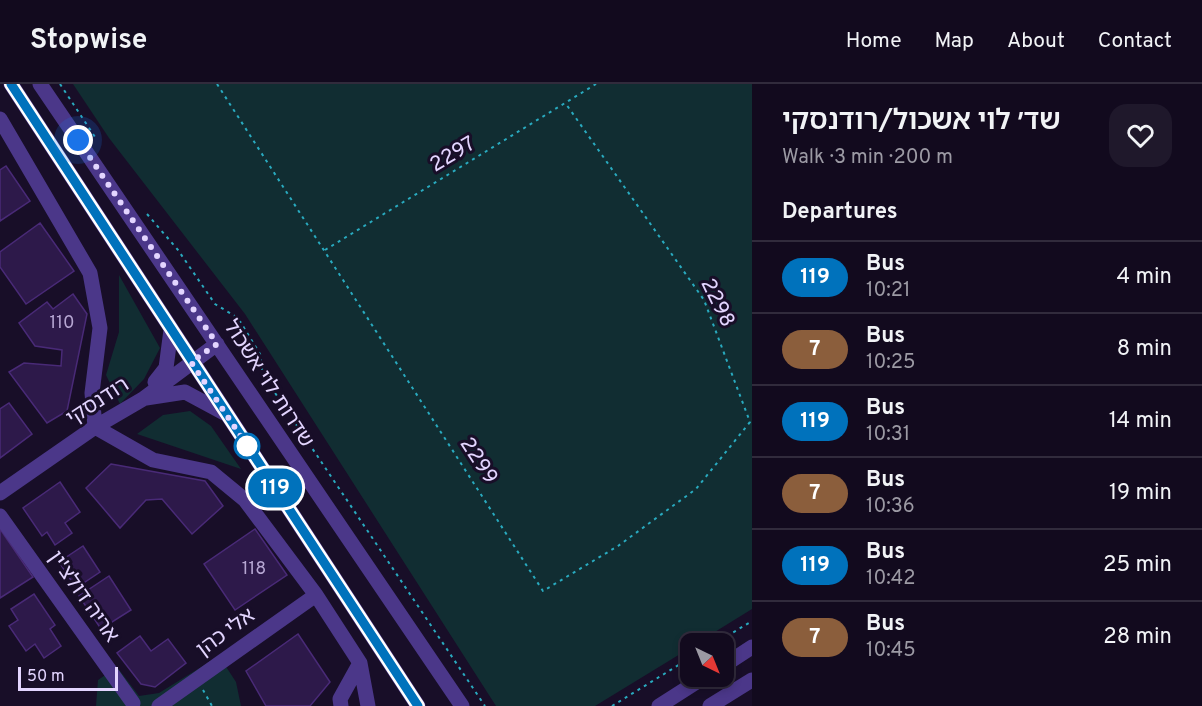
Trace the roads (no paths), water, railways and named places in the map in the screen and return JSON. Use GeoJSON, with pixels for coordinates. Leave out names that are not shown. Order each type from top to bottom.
{"type":"FeatureCollection","features":[{"type":"Feature","properties":{"kind":"street"},"geometry":{"type":"LineString","coordinates":[[11,84],[418,706]]}},
{"type":"Feature","properties":{"kind":"street","name":"שדרות לוי אשכול"},"geometry":{"type":"LineString","coordinates":[[40,84],[217,344],[259,410],[462,706]]}},
{"type":"Feature","properties":{"kind":"street"},"geometry":{"type":"LineString","coordinates":[[0,119],[90,273],[100,328],[92,393],[95,427],[153,460],[211,472],[245,500],[316,594],[360,663],[369,706]]}},
{"type":"Feature","properties":{"kind":"street"},"geometry":{"type":"LineString","coordinates":[[143,399],[166,368],[171,330]]}},
{"type":"Feature","properties":{"kind":"street","name":"רודנסקי"},"geometry":{"type":"LineString","coordinates":[[0,493],[95,427],[143,399],[217,344]]}},
{"type":"Feature","properties":{"kind":"street"},"geometry":{"type":"LineString","coordinates":[[143,399],[185,392],[227,415]]}},
{"type":"Feature","properties":{"kind":"street","name":"אריה דולצ'ין"},"geometry":{"type":"LineString","coordinates":[[0,516],[131,704]]}},
{"type":"Feature","properties":{"kind":"street","name":"אלי כהן"},"geometry":{"type":"LineString","coordinates":[[160,706],[316,594]]}},
{"type":"Feature","properties":{"kind":"street"},"geometry":{"type":"LineString","coordinates":[[734,659],[752,647]]}},
{"type":"Feature","properties":{"kind":"street"},"geometry":{"type":"LineString","coordinates":[[340,706],[340,699],[360,663]]}},
{"type":"Feature","properties":{"kind":"street"},"geometry":{"type":"LineString","coordinates":[[710,706],[752,680]]}},
{"type":"Feature","properties":{"kind":"street"},"geometry":{"type":"LineString","coordinates":[[659,706],[689,687]]}},
{"type":"Feature","properties":{"kind":"street"},"geometry":{"type":"LineString","coordinates":[[131,704],[141,699],[149,700],[160,706]]}}]}
